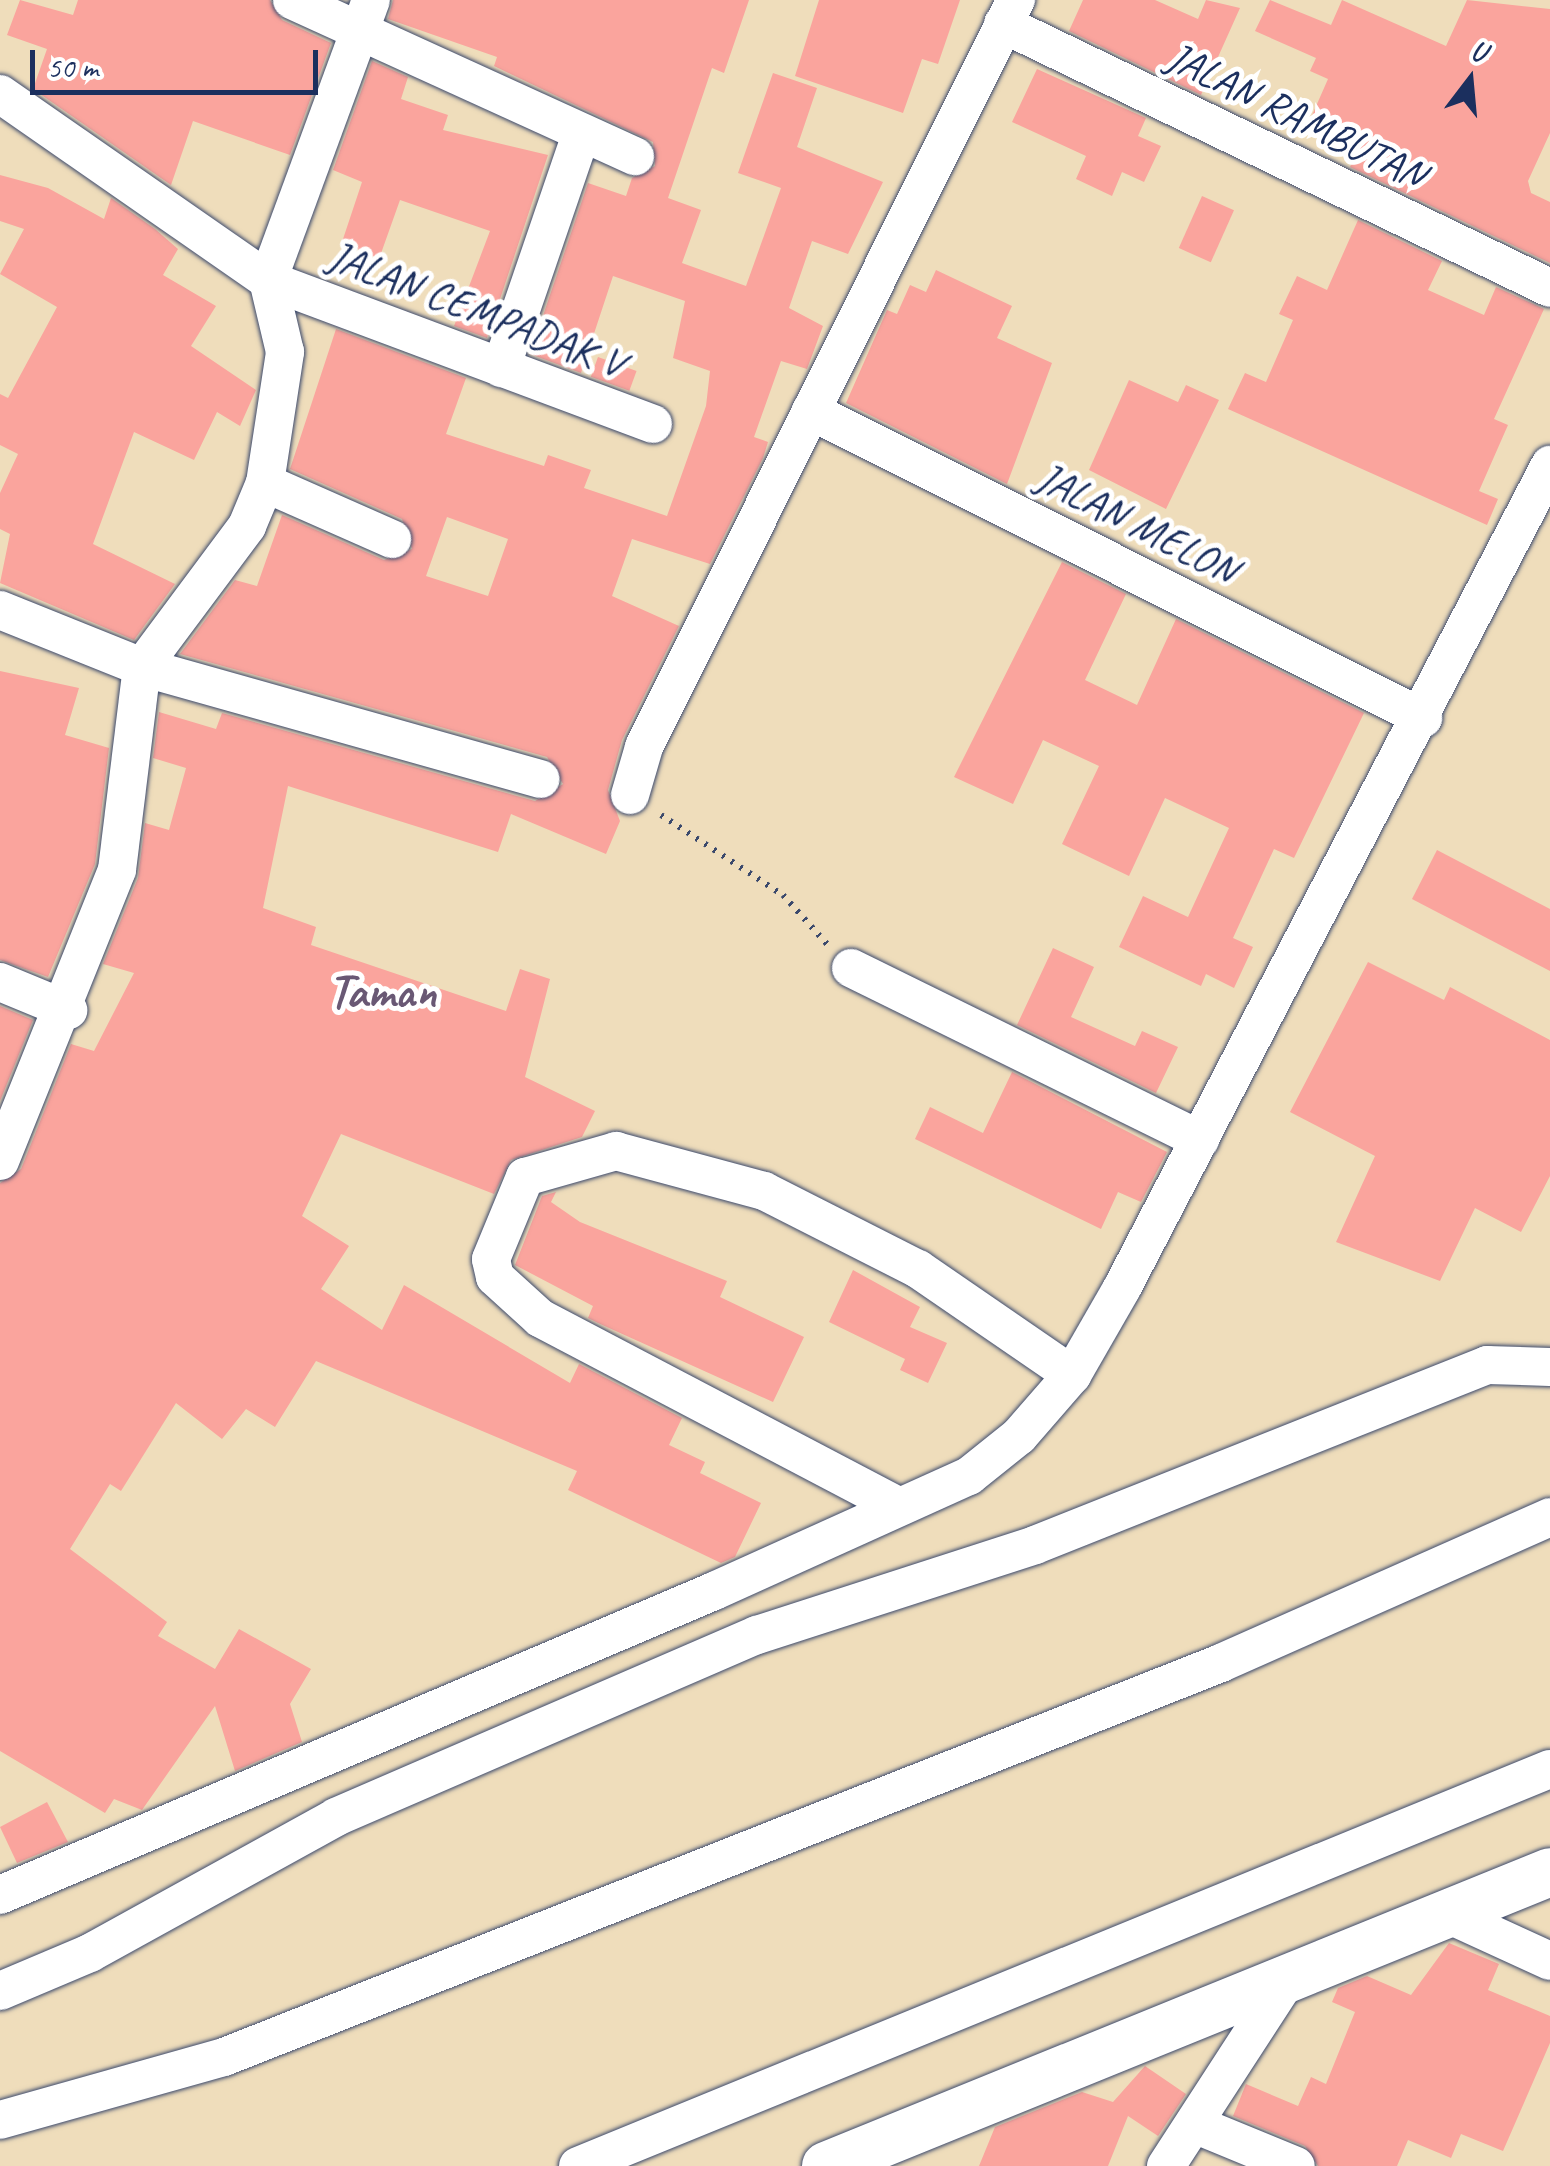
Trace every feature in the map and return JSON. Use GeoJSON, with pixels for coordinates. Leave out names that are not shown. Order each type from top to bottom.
{"type":"FeatureCollection","features":[{"type":"Feature","properties":{"kind":"main road"},"geometry":{"type":"LineString","coordinates":[[826,2166],[1550,1872]]}},
{"type":"Feature","properties":{"kind":"street"},"geometry":{"type":"LineString","coordinates":[[292,0],[366,14],[581,135],[635,156]]}},
{"type":"Feature","properties":{"kind":"street"},"geometry":{"type":"LineString","coordinates":[[630,795],[644,747],[1009,12]]}},
{"type":"Feature","properties":{"kind":"street","name":"JALAN RAMBUTAN"},"geometry":{"type":"LineString","coordinates":[[1009,12],[1550,288]]}},
{"type":"Feature","properties":{"kind":"street"},"geometry":{"type":"LineString","coordinates":[[0,1162],[68,1010],[117,870],[142,667],[246,526],[265,483],[285,352],[268,280],[366,14]]}},
{"type":"Feature","properties":{"kind":"street","name":"JALAN CEMPADAK V"},"geometry":{"type":"LineString","coordinates":[[0,94],[268,280],[653,424]]}},
{"type":"Feature","properties":{"kind":"street"},"geometry":{"type":"LineString","coordinates":[[501,368],[581,135]]}},
{"type":"Feature","properties":{"kind":"street","name":"JALAN MELON"},"geometry":{"type":"LineString","coordinates":[[810,411],[1423,718]]}},
{"type":"Feature","properties":{"kind":"street"},"geometry":{"type":"LineString","coordinates":[[0,1894],[968,1476],[1072,1375],[1423,718],[1550,464]]}},
{"type":"Feature","properties":{"kind":"street"},"geometry":{"type":"LineString","coordinates":[[265,483],[392,539]]}},
{"type":"Feature","properties":{"kind":"street"},"geometry":{"type":"LineString","coordinates":[[0,610],[142,667],[541,779]]}},
{"type":"Feature","properties":{"kind":"street"},"geometry":{"type":"LineString","coordinates":[[851,968],[1200,1140]]}},
{"type":"Feature","properties":{"kind":"street"},"geometry":{"type":"LineString","coordinates":[[0,982],[68,1010]]}},
{"type":"Feature","properties":{"kind":"street"},"geometry":{"type":"LineString","coordinates":[[898,1506],[540,1318],[494,1277],[491,1259],[525,1177],[616,1151],[764,1191],[918,1269],[1072,1375]]}},
{"type":"Feature","properties":{"kind":"street"},"geometry":{"type":"LineString","coordinates":[[0,1991],[90,1953],[336,1816],[756,1636],[1036,1546],[1487,1365],[1550,1367]]}},
{"type":"Feature","properties":{"kind":"street"},"geometry":{"type":"LineString","coordinates":[[0,2120],[224,2057],[1222,1662],[1550,1517]]}},
{"type":"Feature","properties":{"kind":"street"},"geometry":{"type":"LineString","coordinates":[[578,2166],[1550,1769]]}},
{"type":"Feature","properties":{"kind":"street"},"geometry":{"type":"LineString","coordinates":[[1445,1913],[1550,1961]]}},
{"type":"Feature","properties":{"kind":"street"},"geometry":{"type":"LineString","coordinates":[[1166,2166],[1287,1980]]}},
{"type":"Feature","properties":{"kind":"street"},"geometry":{"type":"LineString","coordinates":[[1194,2124],[1296,2166]]}},
{"type":"Feature","properties":{"kind":"path"},"geometry":{"type":"LineString","coordinates":[[630,795],[783,895],[851,968]]}},
{"type":"Feature","properties":{"kind":"building"},"geometry":{"type":"Polygon","coordinates":[[[20,0],[73,15],[78,0],[270,0],[282,20],[331,43],[290,155],[193,121],[171,185],[33,89],[47,49],[7,35],[20,0]]]}},
{"type":"Feature","properties":{"kind":"building"},"geometry":{"type":"Polygon","coordinates":[[[393,0],[749,0],[724,73],[712,68],[668,198],[701,210],[682,263],[746,286],[781,188],[738,173],[773,73],[817,88],[797,147],[883,182],[848,254],[812,241],[789,308],[823,326],[807,369],[781,361],[754,437],[768,442],[763,458],[710,564],[632,539],[612,596],[679,626],[622,740],[608,790],[620,821],[606,854],[511,814],[498,852],[288,786],[263,908],[316,927],[311,945],[506,1011],[520,969],[550,979],[525,1077],[595,1111],[582,1137],[511,1160],[494,1194],[341,1134],[302,1216],[349,1246],[321,1289],[382,1330],[404,1285],[570,1383],[579,1364],[682,1418],[669,1445],[705,1462],[700,1473],[761,1503],[735,1557],[721,1563],[568,1490],[577,1471],[316,1361],[275,1427],[246,1409],[222,1439],[176,1403],[121,1491],[110,1484],[70,1549],[167,1622],[158,1636],[215,1669],[239,1629],[311,1669],[290,1704],[302,1742],[235,1771],[215,1706],[142,1810],[114,1799],[105,1813],[0,1751],[0,1183],[21,1169],[71,1044],[94,1051],[134,973],[103,964],[138,878],[145,823],[169,830],[186,768],[153,758],[159,712],[216,729],[222,713],[535,801],[563,784],[547,757],[180,654],[235,580],[257,586],[282,515],[384,560],[412,549],[402,519],[290,469],[336,329],[466,378],[446,434],[544,466],[548,455],[591,470],[584,488],[667,516],[706,406],[710,371],[673,358],[685,301],[613,276],[581,373],[530,354],[588,183],[626,196],[632,178],[655,166],[653,142],[494,66],[497,57],[388,19],[393,0]],[[447,517],[426,576],[488,596],[508,539],[447,517]]]}},
{"type":"Feature","properties":{"kind":"building"},"geometry":{"type":"Polygon","coordinates":[[[819,0],[960,0],[938,64],[922,59],[903,113],[795,76],[819,0]]]}},
{"type":"Feature","properties":{"kind":"building"},"geometry":{"type":"Polygon","coordinates":[[[1083,0],[1155,0],[1198,19],[1206,0],[1240,8],[1201,95],[1069,31],[1083,0]]]}},
{"type":"Feature","properties":{"kind":"building"},"geometry":{"type":"Polygon","coordinates":[[[1270,0],[1331,25],[1342,0],[1446,46],[1467,0],[1550,9],[1550,133],[1528,181],[1531,193],[1550,202],[1550,263],[1350,167],[1357,152],[1306,129],[1328,79],[1310,71],[1316,58],[1255,31],[1270,0]]]}},
{"type":"Feature","properties":{"kind":"building"},"geometry":{"type":"Polygon","coordinates":[[[372,61],[408,77],[401,99],[448,115],[443,130],[548,155],[487,338],[454,326],[490,231],[400,200],[379,259],[342,242],[362,182],[333,170],[372,61]]]}},
{"type":"Feature","properties":{"kind":"building"},"geometry":{"type":"Polygon","coordinates":[[[1037,69],[1146,118],[1138,136],[1161,146],[1144,182],[1122,172],[1112,196],[1076,179],[1086,156],[1012,122],[1037,69]]]}},
{"type":"Feature","properties":{"kind":"building"},"geometry":{"type":"Polygon","coordinates":[[[0,175],[48,188],[104,219],[111,198],[155,229],[178,249],[163,275],[216,306],[191,346],[256,390],[240,426],[217,412],[194,460],[134,432],[93,544],[175,584],[134,640],[0,583],[10,534],[0,529],[0,493],[18,454],[0,445],[0,394],[8,398],[57,307],[0,274],[24,229],[0,221],[0,175]]]}},
{"type":"Feature","properties":{"kind":"building"},"geometry":{"type":"Polygon","coordinates":[[[1202,196],[1234,210],[1211,262],[1179,248],[1202,196]]]}},
{"type":"Feature","properties":{"kind":"building"},"geometry":{"type":"Polygon","coordinates":[[[1358,220],[1442,261],[1428,290],[1484,315],[1496,287],[1544,309],[1494,419],[1508,425],[1479,491],[1498,499],[1487,525],[1228,409],[1245,373],[1266,382],[1293,320],[1279,314],[1297,276],[1327,290],[1358,220]]]}},
{"type":"Feature","properties":{"kind":"building"},"geometry":{"type":"Polygon","coordinates":[[[936,270],[1012,306],[997,338],[1052,363],[1007,484],[846,403],[887,310],[897,314],[910,285],[926,292],[936,270]]]}},
{"type":"Feature","properties":{"kind":"building"},"geometry":{"type":"Polygon","coordinates":[[[598,357],[637,371],[629,391],[591,377],[598,357]]]}},
{"type":"Feature","properties":{"kind":"building"},"geometry":{"type":"Polygon","coordinates":[[[1129,380],[1178,402],[1186,385],[1219,400],[1166,509],[1089,470],[1129,380]]]}},
{"type":"Feature","properties":{"kind":"building"},"geometry":{"type":"Polygon","coordinates":[[[1062,562],[1126,594],[1085,680],[1137,705],[1176,619],[1364,713],[1294,858],[1274,849],[1233,938],[1253,947],[1234,988],[1206,974],[1201,986],[1119,947],[1143,896],[1188,917],[1229,828],[1165,798],[1129,876],[1062,844],[1099,766],[1043,740],[1013,804],[954,777],[1062,562]]]}},
{"type":"Feature","properties":{"kind":"building"},"geometry":{"type":"Polygon","coordinates":[[[0,671],[79,688],[65,735],[109,748],[95,864],[48,977],[0,960],[0,671]]]}},
{"type":"Feature","properties":{"kind":"building"},"geometry":{"type":"Polygon","coordinates":[[[1437,850],[1550,909],[1550,971],[1412,899],[1437,850]]]}},
{"type":"Feature","properties":{"kind":"building"},"geometry":{"type":"Polygon","coordinates":[[[1053,948],[1094,967],[1071,1017],[1135,1046],[1142,1031],[1178,1047],[1156,1093],[1017,1025],[1053,948]]]}},
{"type":"Feature","properties":{"kind":"building"},"geometry":{"type":"Polygon","coordinates":[[[1368,962],[1444,1000],[1450,987],[1550,1040],[1550,1176],[1521,1232],[1475,1208],[1440,1281],[1336,1242],[1375,1156],[1290,1112],[1368,962]]]}},
{"type":"Feature","properties":{"kind":"building"},"geometry":{"type":"Polygon","coordinates":[[[0,1006],[33,1020],[0,1101],[0,1006]]]}},
{"type":"Feature","properties":{"kind":"building"},"geometry":{"type":"Polygon","coordinates":[[[1012,1072],[1167,1152],[1141,1202],[1118,1192],[1101,1229],[915,1139],[930,1107],[983,1133],[1012,1072]]]}},
{"type":"Feature","properties":{"kind":"building"},"geometry":{"type":"Polygon","coordinates":[[[556,1192],[551,1202],[580,1222],[727,1281],[720,1297],[804,1337],[773,1402],[588,1318],[593,1306],[515,1265],[542,1196],[556,1192]]]}},
{"type":"Feature","properties":{"kind":"building"},"geometry":{"type":"Polygon","coordinates":[[[853,1270],[920,1307],[910,1327],[947,1343],[928,1383],[900,1370],[905,1359],[829,1322],[853,1270]]]}},
{"type":"Feature","properties":{"kind":"building"},"geometry":{"type":"Polygon","coordinates":[[[47,1802],[68,1842],[17,1863],[0,1827],[47,1802]]]}},
{"type":"Feature","properties":{"kind":"building"},"geometry":{"type":"Polygon","coordinates":[[[1449,1943],[1499,1964],[1488,1990],[1550,2016],[1550,2043],[1503,2151],[1461,2134],[1451,2158],[1408,2140],[1397,2166],[1318,2166],[1305,2146],[1233,2116],[1246,2084],[1298,2106],[1311,2077],[1326,2084],[1355,2012],[1332,2002],[1338,1988],[1367,1976],[1411,1995],[1449,1943]]]}},
{"type":"Feature","properties":{"kind":"building"},"geometry":{"type":"Polygon","coordinates":[[[1145,2066],[1186,2094],[1158,2136],[1128,2116],[1108,2166],[979,2166],[995,2127],[1082,2092],[1113,2102],[1145,2066]]]}},
{"type":"Feature","properties":{"kind":"district","name":"Taman"},"geometry":{"type":"Point","coordinates":[382,992]}}]}
